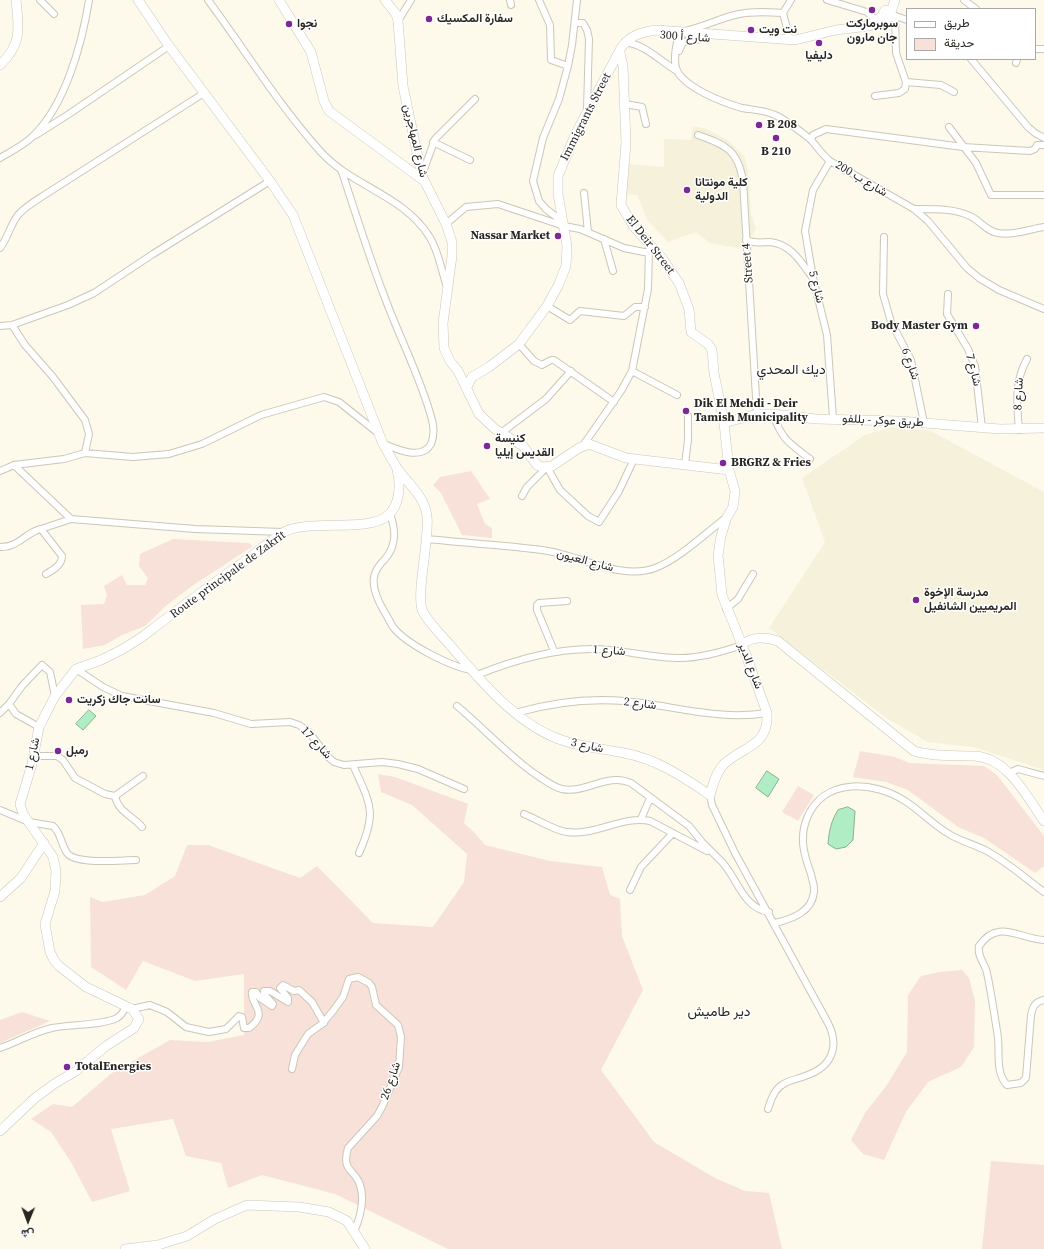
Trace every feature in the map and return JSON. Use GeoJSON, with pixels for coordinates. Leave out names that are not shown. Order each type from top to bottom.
{"type":"FeatureCollection","features":[{"type":"Feature","properties":{"kind":"street"},"geometry":{"type":"LineString","coordinates":[[0,65],[10,55],[17,41],[19,25],[16,0]]}},
{"type":"Feature","properties":{"kind":"street"},"geometry":{"type":"LineString","coordinates":[[40,0],[54,14]]}},
{"type":"Feature","properties":{"kind":"street"},"geometry":{"type":"LineString","coordinates":[[31,138],[49,115],[70,77],[78,55],[89,0]]}},
{"type":"Feature","properties":{"kind":"street"},"geometry":{"type":"LineString","coordinates":[[138,0],[169,46],[270,180],[293,215],[378,434],[397,468],[400,480],[399,491],[390,514],[395,527],[394,542],[389,554],[378,566],[374,576],[374,589],[380,603],[393,627],[411,643],[451,664],[475,673]]}},
{"type":"Feature","properties":{"kind":"street"},"geometry":{"type":"LineString","coordinates":[[208,0],[297,124],[324,155],[342,172],[379,191],[407,211],[430,236],[436,249],[448,292]]}},
{"type":"Feature","properties":{"kind":"street"},"geometry":{"type":"LineString","coordinates":[[279,0],[311,52],[324,101],[329,111],[423,178],[433,142],[475,99]]}},
{"type":"Feature","properties":{"kind":"street","name":"شارع المهاجرين"},"geometry":{"type":"LineString","coordinates":[[385,0],[393,9],[398,21],[403,86],[423,178],[446,224],[452,242],[452,256],[443,323],[444,348],[450,361],[458,371],[467,387]]}},
{"type":"Feature","properties":{"kind":"street"},"geometry":{"type":"LineString","coordinates":[[398,21],[411,0]]}},
{"type":"Feature","properties":{"kind":"street"},"geometry":{"type":"LineString","coordinates":[[539,0],[550,25],[551,60],[568,66]]}},
{"type":"Feature","properties":{"kind":"street"},"geometry":{"type":"LineString","coordinates":[[563,224],[539,201],[533,181],[542,138],[559,100],[568,66],[577,0]]}},
{"type":"Feature","properties":{"kind":"street"},"geometry":{"type":"LineString","coordinates":[[790,42],[783,13],[791,0]]}},
{"type":"Feature","properties":{"kind":"street"},"geometry":{"type":"LineString","coordinates":[[827,0],[867,12],[906,20]]}},
{"type":"Feature","properties":{"kind":"street"},"geometry":{"type":"LineString","coordinates":[[875,96],[902,92],[905,89],[906,82],[896,53],[887,15],[890,0]]}},
{"type":"Feature","properties":{"kind":"street"},"geometry":{"type":"LineString","coordinates":[[887,15],[895,0]]}},
{"type":"Feature","properties":{"kind":"street"},"geometry":{"type":"LineString","coordinates":[[964,0],[975,8]]}},
{"type":"Feature","properties":{"kind":"street"},"geometry":{"type":"LineString","coordinates":[[677,71],[675,62],[679,34],[738,14],[758,12],[783,13]]}},
{"type":"Feature","properties":{"kind":"street","name":"شارع أ 300"},"geometry":{"type":"LineString","coordinates":[[625,42],[637,34],[656,30],[705,38],[790,42],[824,36],[836,30],[860,30],[887,15]]}},
{"type":"Feature","properties":{"kind":"street"},"geometry":{"type":"LineString","coordinates":[[575,23],[583,23],[588,36],[587,113]]}},
{"type":"Feature","properties":{"kind":"street","name":"شارع أ 300"},"geometry":{"type":"LineString","coordinates":[[679,34],[790,42]]}},
{"type":"Feature","properties":{"kind":"street"},"geometry":{"type":"LineString","coordinates":[[675,62],[683,42],[705,38]]}},
{"type":"Feature","properties":{"kind":"street","name":"Immigrants Street"},"geometry":{"type":"LineString","coordinates":[[474,375],[489,367],[519,344],[547,306],[558,286],[566,266],[567,246],[558,194],[558,176],[566,154],[625,42]]}},
{"type":"Feature","properties":{"kind":"street","name":"شارع ب 200"},"geometry":{"type":"LineString","coordinates":[[625,42],[634,44],[648,51],[677,71],[683,79],[693,87],[741,107],[774,114],[811,140],[821,154],[830,161],[914,209],[928,221],[973,273],[999,290],[1044,309]]}},
{"type":"Feature","properties":{"kind":"street"},"geometry":{"type":"LineString","coordinates":[[0,158],[69,114],[169,46]]}},
{"type":"Feature","properties":{"kind":"street","name":"El Deir Street"},"geometry":{"type":"LineString","coordinates":[[620,53],[623,66],[626,154],[621,205],[649,248],[662,258],[679,283],[689,309],[691,332],[708,344],[712,350],[714,373],[724,423],[729,470],[733,481],[735,498],[733,507],[727,517]]}},
{"type":"Feature","properties":{"kind":"street"},"geometry":{"type":"LineString","coordinates":[[973,60],[1028,127],[1042,136]]}},
{"type":"Feature","properties":{"kind":"street"},"geometry":{"type":"LineString","coordinates":[[906,82],[942,85],[954,92]]}},
{"type":"Feature","properties":{"kind":"street"},"geometry":{"type":"LineString","coordinates":[[0,248],[4,243],[12,225],[22,212],[46,194],[204,92]]}},
{"type":"Feature","properties":{"kind":"street"},"geometry":{"type":"LineString","coordinates":[[625,104],[642,106],[646,124]]}},
{"type":"Feature","properties":{"kind":"street"},"geometry":{"type":"LineString","coordinates":[[949,127],[976,163],[990,195],[1044,195]]}},
{"type":"Feature","properties":{"kind":"street"},"geometry":{"type":"LineString","coordinates":[[811,140],[812,135],[817,132],[832,129],[963,147],[1030,151],[1035,149],[1037,145],[1044,145]]}},
{"type":"Feature","properties":{"kind":"street","name":"Street 4"},"geometry":{"type":"LineString","coordinates":[[698,136],[727,148],[738,161],[743,181],[757,414]]}},
{"type":"Feature","properties":{"kind":"street"},"geometry":{"type":"LineString","coordinates":[[433,142],[470,160]]}},
{"type":"Feature","properties":{"kind":"street","name":"شارع 5"},"geometry":{"type":"LineString","coordinates":[[830,161],[813,190],[806,219],[807,246],[827,335],[833,418]]}},
{"type":"Feature","properties":{"kind":"street"},"geometry":{"type":"LineString","coordinates":[[342,172],[369,254],[415,372],[433,428],[430,445],[423,451],[414,453],[383,444]]}},
{"type":"Feature","properties":{"kind":"street"},"geometry":{"type":"LineString","coordinates":[[0,326],[12,325],[68,305],[94,293],[270,180]]}},
{"type":"Feature","properties":{"kind":"street"},"geometry":{"type":"LineString","coordinates":[[584,193],[588,232]]}},
{"type":"Feature","properties":{"kind":"street"},"geometry":{"type":"LineString","coordinates":[[446,224],[466,207],[494,204],[506,205],[588,232],[624,248],[649,248],[648,289],[632,371],[614,402],[584,444],[547,468],[527,487],[522,496]]}},
{"type":"Feature","properties":{"kind":"street"},"geometry":{"type":"LineString","coordinates":[[914,209],[930,209],[958,213],[972,217],[999,234],[1044,227]]}},
{"type":"Feature","properties":{"kind":"street","name":"شارع 6"},"geometry":{"type":"LineString","coordinates":[[884,237],[882,270],[883,294],[891,322],[911,360],[924,422]]}},
{"type":"Feature","properties":{"kind":"street"},"geometry":{"type":"LineString","coordinates":[[604,239],[613,271]]}},
{"type":"Feature","properties":{"kind":"street"},"geometry":{"type":"LineString","coordinates":[[746,240],[754,244]]}},
{"type":"Feature","properties":{"kind":"street"},"geometry":{"type":"LineString","coordinates":[[747,249],[754,244],[770,242],[788,248],[813,278]]}},
{"type":"Feature","properties":{"kind":"street","name":"شارع 7"},"geometry":{"type":"LineString","coordinates":[[948,294],[947,314],[968,349],[975,366],[982,428]]}},
{"type":"Feature","properties":{"kind":"street"},"geometry":{"type":"LineString","coordinates":[[547,306],[569,320],[572,320],[580,311],[624,316],[635,307],[645,308]]}},
{"type":"Feature","properties":{"kind":"street"},"geometry":{"type":"LineString","coordinates":[[12,325],[25,345],[61,387],[85,420],[89,434],[85,454]]}},
{"type":"Feature","properties":{"kind":"street"},"geometry":{"type":"LineString","coordinates":[[519,344],[534,361],[542,365],[553,359],[614,402]]}},
{"type":"Feature","properties":{"kind":"street","name":"شارع 8"},"geometry":{"type":"LineString","coordinates":[[1019,430],[1017,388],[1021,370],[1027,359]]}},
{"type":"Feature","properties":{"kind":"street"},"geometry":{"type":"LineString","coordinates":[[458,371],[464,374],[474,375]]}},
{"type":"Feature","properties":{"kind":"street"},"geometry":{"type":"LineString","coordinates":[[502,433],[546,399],[571,371]]}},
{"type":"Feature","properties":{"kind":"street"},"geometry":{"type":"LineString","coordinates":[[632,371],[677,395]]}},
{"type":"Feature","properties":{"kind":"street"},"geometry":{"type":"LineString","coordinates":[[474,375],[470,378],[467,387],[479,414],[490,425],[523,446],[537,465],[547,468],[560,490],[588,516],[599,522],[619,491],[634,459]]}},
{"type":"Feature","properties":{"kind":"street"},"geometry":{"type":"LineString","coordinates":[[0,471],[14,465],[64,459],[85,454],[133,457],[169,454],[202,444],[261,415],[324,397],[339,402],[378,434]]}},
{"type":"Feature","properties":{"kind":"street","name":"طريق عوكر - بللفو"},"geometry":{"type":"LineString","coordinates":[[724,423],[757,414],[773,414],[816,419],[833,418],[924,422],[1019,430],[1044,428]]}},
{"type":"Feature","properties":{"kind":"street"},"geometry":{"type":"LineString","coordinates":[[773,414],[782,436],[788,443],[810,459]]}},
{"type":"Feature","properties":{"kind":"street"},"geometry":{"type":"LineString","coordinates":[[685,464],[688,440],[688,416]]}},
{"type":"Feature","properties":{"kind":"street"},"geometry":{"type":"LineString","coordinates":[[584,444],[594,446],[608,453],[634,459],[729,470]]}},
{"type":"Feature","properties":{"kind":"street"},"geometry":{"type":"LineString","coordinates":[[14,465],[71,519]]}},
{"type":"Feature","properties":{"kind":"street","name":"شارع 3"},"geometry":{"type":"LineString","coordinates":[[397,468],[408,481],[424,506],[427,514],[427,539],[422,582],[422,611],[434,627],[475,673],[515,712],[533,726],[566,742],[584,747],[624,753],[661,765],[680,774],[710,795]]}},
{"type":"Feature","properties":{"kind":"street","name":"Route principale de Zakrît"},"geometry":{"type":"LineString","coordinates":[[76,669],[123,649],[285,532],[319,526],[372,523],[385,518],[390,514]]}},
{"type":"Feature","properties":{"kind":"street","name":"شارع العيون"},"geometry":{"type":"LineString","coordinates":[[427,539],[543,550],[614,569],[644,570],[656,568],[687,549],[727,517]]}},
{"type":"Feature","properties":{"kind":"street","name":"شارع الدير"},"geometry":{"type":"LineString","coordinates":[[710,795],[716,776],[724,764],[752,746],[764,734],[767,722],[767,713],[742,645],[726,609],[722,595],[718,555],[720,536],[727,517]]}},
{"type":"Feature","properties":{"kind":"street"},"geometry":{"type":"LineString","coordinates":[[0,547],[12,546],[17,544],[34,530],[71,519],[195,530],[285,532]]}},
{"type":"Feature","properties":{"kind":"street"},"geometry":{"type":"LineString","coordinates":[[41,529],[62,556],[62,560],[56,569],[46,574]]}},
{"type":"Feature","properties":{"kind":"street"},"geometry":{"type":"LineString","coordinates":[[726,609],[738,598],[753,574]]}},
{"type":"Feature","properties":{"kind":"street"},"geometry":{"type":"LineString","coordinates":[[554,651],[537,610],[537,605],[539,603],[567,600]]}},
{"type":"Feature","properties":{"kind":"street"},"geometry":{"type":"LineString","coordinates":[[742,645],[750,640],[760,638],[778,641],[914,751],[931,755],[985,758],[999,764],[1009,773],[1044,821]]}},
{"type":"Feature","properties":{"kind":"street","name":"شارع 1"},"geometry":{"type":"LineString","coordinates":[[475,673],[554,651],[592,649],[679,658],[713,653],[742,645]]}},
{"type":"Feature","properties":{"kind":"street"},"geometry":{"type":"LineString","coordinates":[[0,713],[9,704],[22,686],[42,665],[50,672],[55,696]]}},
{"type":"Feature","properties":{"kind":"street","name":"شارع 1"},"geometry":{"type":"LineString","coordinates":[[44,842],[23,814],[20,804],[34,756],[40,727],[55,696],[76,669]]}},
{"type":"Feature","properties":{"kind":"street","name":"شارع 17"},"geometry":{"type":"LineString","coordinates":[[76,669],[104,687],[122,696],[214,713],[251,724],[290,722],[299,725],[309,732],[327,756],[334,762],[353,765],[382,762],[398,764],[418,769],[464,789]]}},
{"type":"Feature","properties":{"kind":"street","name":"شارع 2"},"geometry":{"type":"LineString","coordinates":[[515,712],[568,702],[623,701],[711,714],[756,715],[767,713]]}},
{"type":"Feature","properties":{"kind":"street"},"geometry":{"type":"LineString","coordinates":[[9,704],[16,714],[40,727]]}},
{"type":"Feature","properties":{"kind":"street"},"geometry":{"type":"LineString","coordinates":[[457,706],[510,755],[553,786],[563,789],[573,789],[607,781],[626,781],[689,826],[720,860],[751,905],[762,911],[768,912]]}},
{"type":"Feature","properties":{"kind":"street"},"geometry":{"type":"LineString","coordinates":[[34,756],[57,756],[63,760],[75,778],[105,794],[115,796],[143,776]]}},
{"type":"Feature","properties":{"kind":"street"},"geometry":{"type":"LineString","coordinates":[[353,765],[369,800],[371,811],[366,837],[359,853]]}},
{"type":"Feature","properties":{"kind":"street"},"geometry":{"type":"LineString","coordinates":[[1009,773],[1018,769],[1044,776]]}},
{"type":"Feature","properties":{"kind":"street"},"geometry":{"type":"LineString","coordinates":[[775,923],[800,915],[814,895],[814,884],[803,848],[805,826],[808,817],[818,801],[832,790],[844,787],[872,789],[900,798],[948,834],[986,851],[1044,892]]}},
{"type":"Feature","properties":{"kind":"street"},"geometry":{"type":"LineString","coordinates":[[710,795],[712,805],[732,847],[775,923],[834,1035],[835,1044],[832,1054],[824,1065],[806,1076],[781,1085],[773,1096],[768,1108]]}},
{"type":"Feature","properties":{"kind":"street"},"geometry":{"type":"LineString","coordinates":[[115,796],[116,802],[126,814],[136,819],[142,827]]}},
{"type":"Feature","properties":{"kind":"street"},"geometry":{"type":"LineString","coordinates":[[641,819],[650,798]]}},
{"type":"Feature","properties":{"kind":"street"},"geometry":{"type":"LineString","coordinates":[[0,810],[29,822],[53,826],[60,836],[67,854],[78,860],[136,860]]}},
{"type":"Feature","properties":{"kind":"street"},"geometry":{"type":"LineString","coordinates":[[524,814],[567,832],[590,832],[641,819],[650,821],[701,847],[720,860]]}},
{"type":"Feature","properties":{"kind":"street"},"geometry":{"type":"LineString","coordinates":[[630,890],[641,867],[673,833]]}},
{"type":"Feature","properties":{"kind":"street"},"geometry":{"type":"LineString","coordinates":[[0,897],[21,878],[44,842],[52,857],[57,875],[55,891],[45,924],[50,952],[59,966],[72,977],[86,986],[129,1008],[139,1019],[134,1028],[102,1049],[76,1071],[35,1098],[0,1131]]}},
{"type":"Feature","properties":{"kind":"street"},"geometry":{"type":"LineString","coordinates":[[1044,940],[1009,931],[1002,931],[986,937],[979,946],[980,957],[987,973],[998,1032],[1000,1072],[1002,1079],[1007,1085],[1021,1083],[1026,1078],[1033,1006],[1044,1000]]}},
{"type":"Feature","properties":{"kind":"street","name":"شارع 26"},"geometry":{"type":"LineString","coordinates":[[292,1069],[296,1055],[308,1034],[324,1023],[343,997],[348,980],[354,977],[369,983],[372,987],[376,1005],[398,1025],[400,1030],[399,1067],[377,1116],[348,1148],[348,1167],[358,1181],[362,1191],[361,1207],[354,1232]]}},
{"type":"Feature","properties":{"kind":"street"},"geometry":{"type":"LineString","coordinates":[[0,1048],[29,1035],[54,1027],[105,1021],[116,1018],[129,1008],[150,1005],[167,1012],[186,1027],[209,1032],[226,1029],[241,1016],[243,1027],[247,1028],[253,1025],[259,1013],[259,1009],[251,994],[252,992],[256,992],[260,998],[272,1006],[273,1004],[264,992],[270,991],[288,1002],[288,998],[280,988],[283,985],[294,991],[299,990],[306,996],[324,1023]]}},
{"type":"Feature","properties":{"kind":"street"},"geometry":{"type":"LineString","coordinates":[[126,1249],[158,1245],[187,1236],[215,1219],[248,1205],[320,1209],[341,1217],[354,1232],[365,1249]]}},
{"type":"Feature","properties":{"kind":"shaded area","name":"كلية مونتانا الدولية"},"geometry":{"type":"Polygon","coordinates":[[[693,126],[707,129],[729,141],[745,157],[748,170],[751,214],[756,229],[742,249],[710,243],[696,232],[668,242],[648,221],[637,195],[625,194],[628,164],[664,167],[664,139],[691,140],[693,126]]]}},
{"type":"Feature","properties":{"kind":"shaded area","name":"مدرسة الإخوة المريميين الشانفيل"},"geometry":{"type":"Polygon","coordinates":[[[892,427],[929,430],[1044,492],[1044,770],[973,747],[928,742],[888,719],[769,628],[825,542],[802,478],[865,435],[892,427]]]}},
{"type":"Feature","properties":{"kind":"shaded area"},"geometry":{"type":"Polygon","coordinates":[[[89,710],[96,716],[83,730],[76,724],[89,710]]]}},
{"type":"Feature","properties":{"kind":"shaded area"},"geometry":{"type":"Polygon","coordinates":[[[767,771],[779,779],[768,797],[756,788],[767,771]]]}},
{"type":"Feature","properties":{"kind":"shaded area"},"geometry":{"type":"Polygon","coordinates":[[[848,807],[855,811],[853,840],[846,847],[836,849],[828,844],[831,826],[838,810],[848,807]]]}},
{"type":"Feature","properties":{"kind":"green space"},"geometry":{"type":"Polygon","coordinates":[[[471,471],[490,499],[477,504],[485,524],[492,528],[492,538],[462,535],[441,493],[433,485],[440,477],[471,471]]]}},
{"type":"Feature","properties":{"kind":"green space"},"geometry":{"type":"Polygon","coordinates":[[[173,539],[249,543],[253,546],[192,586],[167,605],[145,626],[122,635],[105,645],[83,649],[81,605],[104,604],[107,595],[104,586],[122,575],[127,585],[145,585],[148,578],[139,566],[140,554],[173,539]]]}},
{"type":"Feature","properties":{"kind":"green space"},"geometry":{"type":"Polygon","coordinates":[[[860,751],[895,757],[909,763],[984,766],[997,775],[1044,836],[1044,866],[1035,873],[984,838],[958,827],[908,790],[886,782],[853,777],[860,751]]]}},
{"type":"Feature","properties":{"kind":"green space"},"geometry":{"type":"Polygon","coordinates":[[[378,774],[395,777],[468,804],[464,823],[485,845],[550,861],[602,867],[610,895],[620,899],[622,936],[643,990],[601,1070],[654,1142],[715,1178],[745,1191],[769,1193],[782,1249],[448,1249],[335,1194],[262,1175],[228,1188],[221,1163],[186,1156],[173,1119],[111,1129],[130,1191],[92,1202],[71,1162],[51,1132],[31,1119],[53,1104],[72,1107],[112,1073],[170,1040],[208,1042],[244,1035],[244,974],[195,981],[143,961],[126,990],[91,967],[90,897],[103,902],[145,895],[175,876],[187,845],[208,845],[300,878],[317,866],[373,923],[433,927],[464,882],[467,854],[412,805],[381,792],[378,774]]]}},
{"type":"Feature","properties":{"kind":"green space"},"geometry":{"type":"Polygon","coordinates":[[[798,786],[814,795],[798,821],[782,812],[798,786]]]}},
{"type":"Feature","properties":{"kind":"green space"},"geometry":{"type":"Polygon","coordinates":[[[962,970],[969,978],[975,1001],[974,1047],[961,1067],[928,1082],[906,1112],[884,1160],[863,1154],[851,1140],[865,1113],[887,1085],[907,1052],[908,995],[921,976],[940,972],[962,970]]]}},
{"type":"Feature","properties":{"kind":"green space"},"geometry":{"type":"Polygon","coordinates":[[[22,1012],[50,1021],[0,1043],[0,1020],[22,1012]]]}},
{"type":"Feature","properties":{"kind":"green space"},"geometry":{"type":"Polygon","coordinates":[[[991,1161],[1044,1165],[1044,1249],[982,1249],[991,1161]]]}},
{"type":"Feature","properties":{"kind":"place","name":"سوبرماركت جان مارون"},"geometry":{"type":"Point","coordinates":[872,10]}},
{"type":"Feature","properties":{"kind":"place","name":"سفارة المكسيك"},"geometry":{"type":"Point","coordinates":[429,19]}},
{"type":"Feature","properties":{"kind":"place","name":"نجوا"},"geometry":{"type":"Point","coordinates":[289,24]}},
{"type":"Feature","properties":{"kind":"place","name":"نت ويت"},"geometry":{"type":"Point","coordinates":[751,30]}},
{"type":"Feature","properties":{"kind":"place","name":"دليفيا"},"geometry":{"type":"Point","coordinates":[819,43]}},
{"type":"Feature","properties":{"kind":"place","name":"B 208"},"geometry":{"type":"Point","coordinates":[759,125]}},
{"type":"Feature","properties":{"kind":"place","name":"B 210"},"geometry":{"type":"Point","coordinates":[776,138]}},
{"type":"Feature","properties":{"kind":"place","name":"كلية مونتانا الدولية"},"geometry":{"type":"Point","coordinates":[687,190]}},
{"type":"Feature","properties":{"kind":"place","name":"Nassar Market"},"geometry":{"type":"Point","coordinates":[558,236]}},
{"type":"Feature","properties":{"kind":"place","name":"Body Master Gym"},"geometry":{"type":"Point","coordinates":[976,326]}},
{"type":"Feature","properties":{"kind":"place","name":"Dik El Mehdi - Deir Tamish Municipality"},"geometry":{"type":"Point","coordinates":[686,411]}},
{"type":"Feature","properties":{"kind":"place","name":"كنيسة القديس إيليا"},"geometry":{"type":"Point","coordinates":[487,446]}},
{"type":"Feature","properties":{"kind":"place","name":"BRGRZ & Fries"},"geometry":{"type":"Point","coordinates":[723,463]}},
{"type":"Feature","properties":{"kind":"place","name":"مدرسة الإخوة المريميين الشانفيل"},"geometry":{"type":"Point","coordinates":[916,600]}},
{"type":"Feature","properties":{"kind":"place","name":"سانت جاك زكريت"},"geometry":{"type":"Point","coordinates":[69,700]}},
{"type":"Feature","properties":{"kind":"place","name":"رمبل"},"geometry":{"type":"Point","coordinates":[58,751]}},
{"type":"Feature","properties":{"kind":"place","name":"TotalEnergies"},"geometry":{"type":"Point","coordinates":[67,1067]}},
{"type":"Feature","properties":{"kind":"district","name":"ديك المحدي"},"geometry":{"type":"Point","coordinates":[791,370]}},
{"type":"Feature","properties":{"kind":"district","name":"دير طاميش"},"geometry":{"type":"Point","coordinates":[719,1012]}}]}
